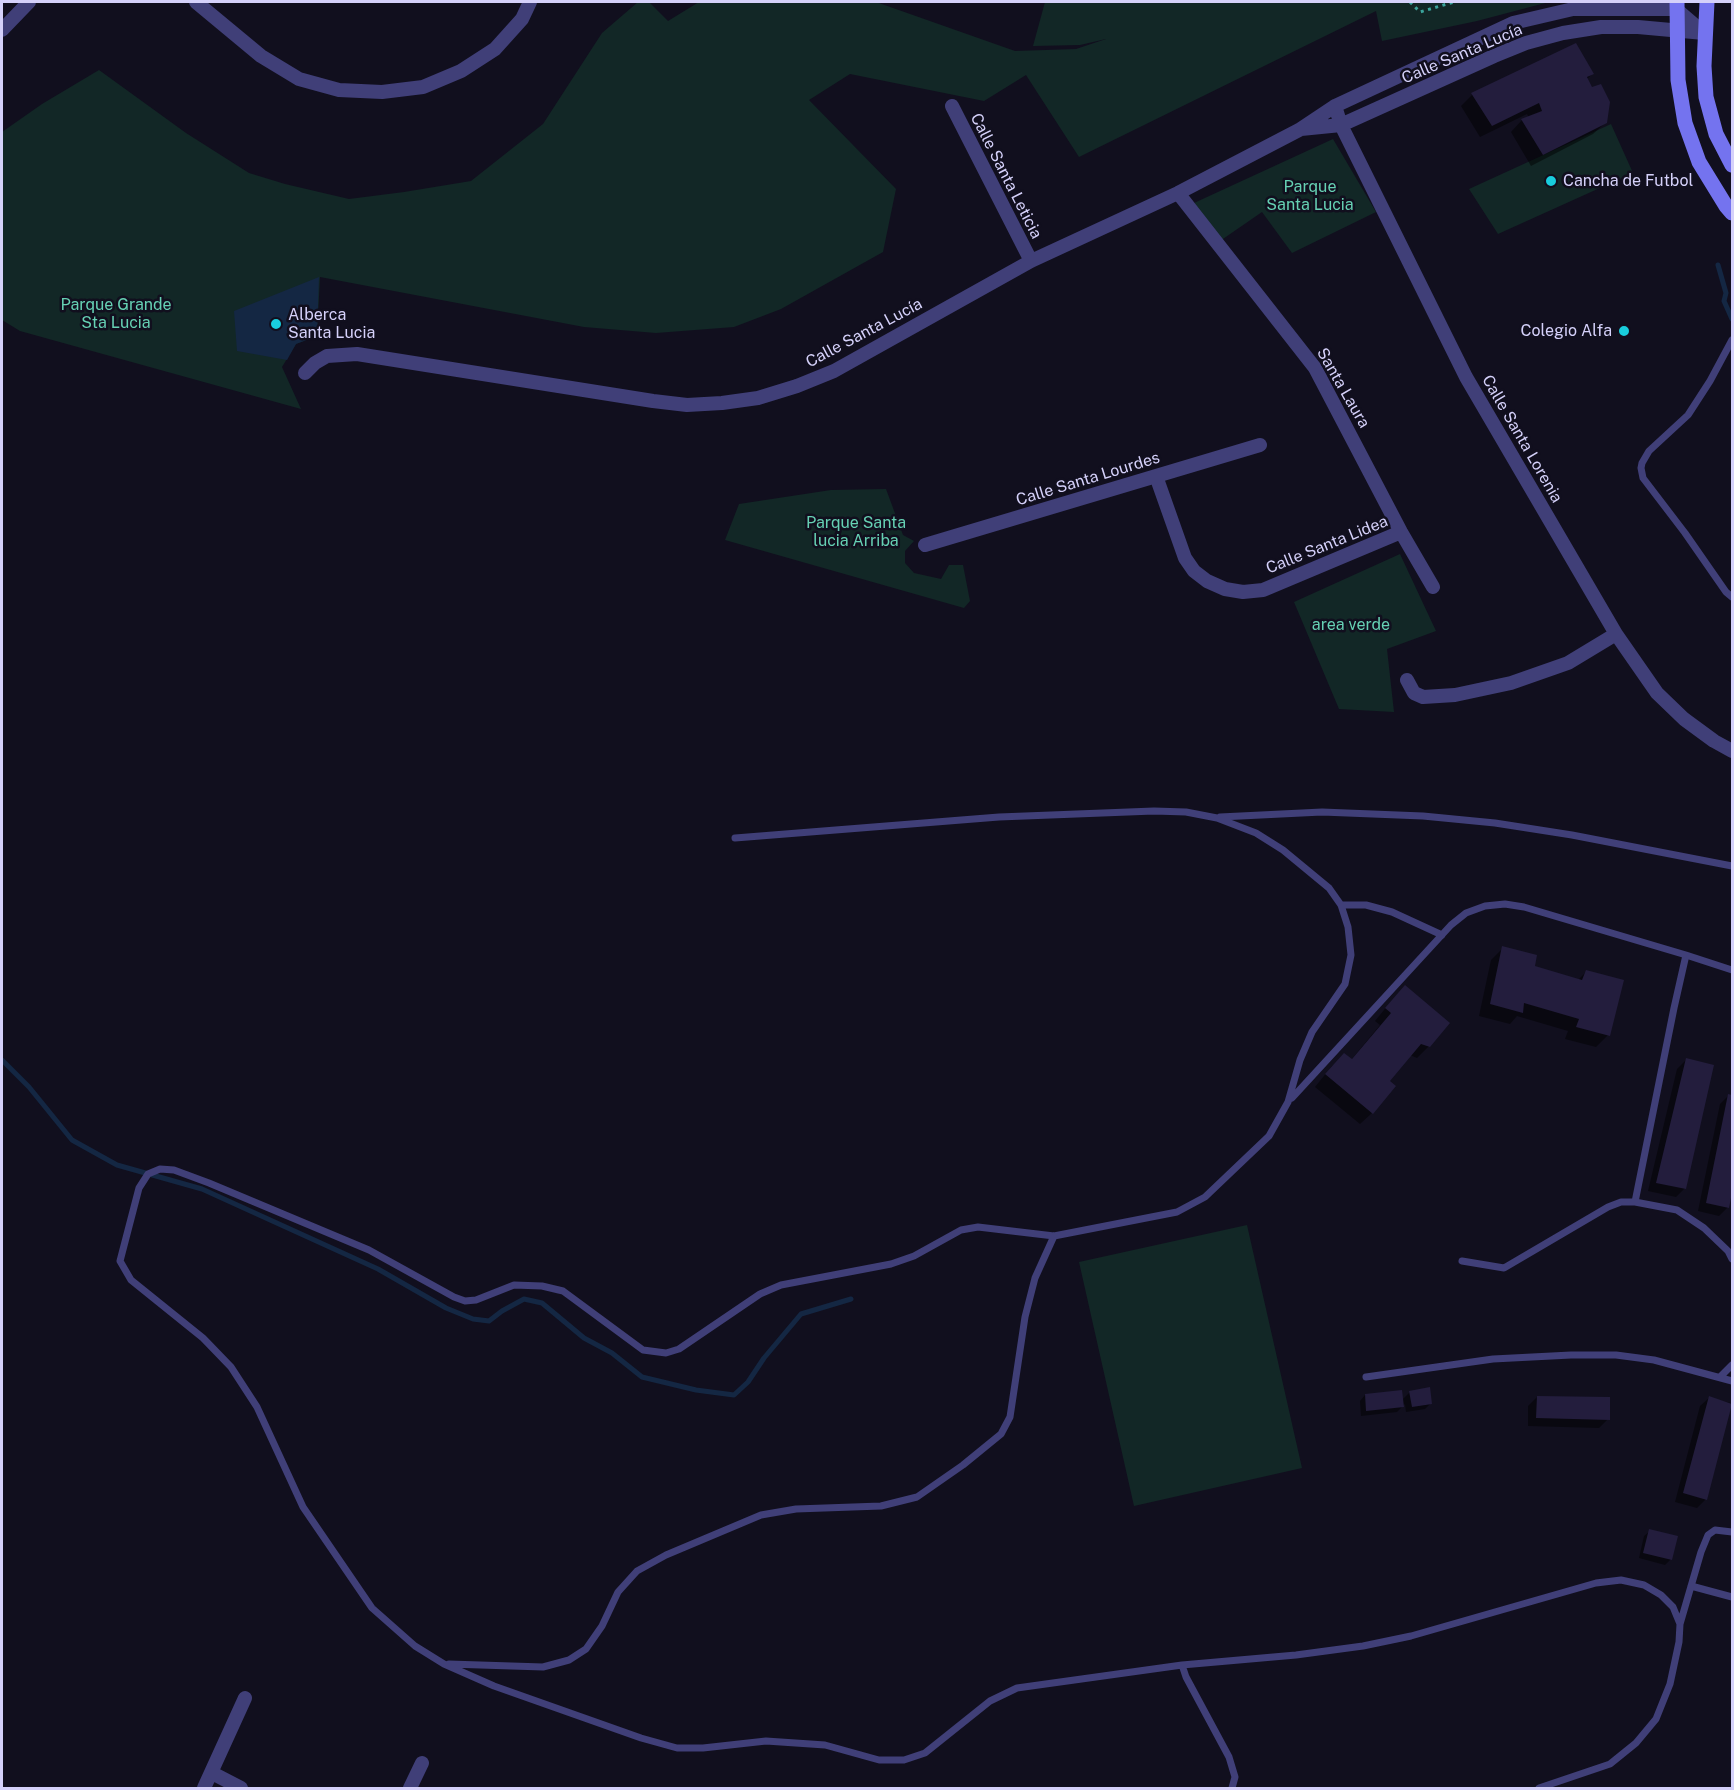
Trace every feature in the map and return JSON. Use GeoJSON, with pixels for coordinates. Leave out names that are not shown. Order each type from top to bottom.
{"type":"FeatureCollection","features":[{"type":"Feature","properties":{"kind":"main road"},"geometry":{"type":"LineString","coordinates":[[1707,2],[1704,33],[1706,97],[1716,134],[1732,165]]}},
{"type":"Feature","properties":{"kind":"main road"},"geometry":{"type":"LineString","coordinates":[[1676,5],[1677,80],[1685,123],[1699,162],[1732,213]]}},
{"type":"Feature","properties":{"kind":"street"},"geometry":{"type":"LineString","coordinates":[[2,30],[29,2]]}},
{"type":"Feature","properties":{"kind":"street"},"geometry":{"type":"LineString","coordinates":[[196,2],[261,56],[299,79],[339,90],[382,92],[423,87],[461,71],[495,49],[522,19],[530,2]]}},
{"type":"Feature","properties":{"kind":"street"},"geometry":{"type":"LineString","coordinates":[[1676,5],[1704,33]]}},
{"type":"Feature","properties":{"kind":"street","name":"Calle Santa Lucía"},"geometry":{"type":"LineString","coordinates":[[305,374],[315,363],[327,356],[357,354],[687,405],[758,398],[834,371],[1031,261],[1178,193],[1299,130],[1335,106],[1513,23],[1573,9],[1676,5]]}},
{"type":"Feature","properties":{"kind":"street","name":"Calle Santa Lucía"},"geometry":{"type":"LineString","coordinates":[[1299,130],[1341,125],[1526,43],[1563,33],[1601,27],[1638,27],[1704,33]]}},
{"type":"Feature","properties":{"kind":"street","name":"Calle Santa Leticia"},"geometry":{"type":"LineString","coordinates":[[952,106],[1031,261]]}},
{"type":"Feature","properties":{"kind":"street","name":"Calle Santa Lorenia"},"geometry":{"type":"LineString","coordinates":[[1335,106],[1341,125],[1466,377],[1616,634],[1657,693],[1684,719],[1732,751]]}},
{"type":"Feature","properties":{"kind":"street","name":"Santa Laura"},"geometry":{"type":"LineString","coordinates":[[1178,193],[1315,368],[1401,532],[1433,587]]}},
{"type":"Feature","properties":{"kind":"street","name":"Calle Santa Lourdes"},"geometry":{"type":"LineString","coordinates":[[925,544],[1260,445]]}},
{"type":"Feature","properties":{"kind":"street","name":"Calle Santa Lidea"},"geometry":{"type":"LineString","coordinates":[[1156,476],[1185,558],[1194,571],[1207,581],[1225,589],[1243,592],[1263,590],[1401,532]]}},
{"type":"Feature","properties":{"kind":"street"},"geometry":{"type":"LineString","coordinates":[[1407,680],[1414,693],[1423,698],[1455,695],[1511,683],[1568,663],[1616,634]]}},
{"type":"Feature","properties":{"kind":"street"},"geometry":{"type":"LineString","coordinates":[[204,1788],[245,1698]]}},
{"type":"Feature","properties":{"kind":"street"},"geometry":{"type":"LineString","coordinates":[[410,1788],[422,1763]]}},
{"type":"Feature","properties":{"kind":"street"},"geometry":{"type":"LineString","coordinates":[[212,1773],[241,1788]]}},
{"type":"Feature","properties":{"kind":"lane"},"geometry":{"type":"LineString","coordinates":[[1732,340],[1688,415],[1649,451],[1641,468],[1643,478],[1726,592],[1732,597]]}},
{"type":"Feature","properties":{"kind":"lane"},"geometry":{"type":"LineString","coordinates":[[735,838],[999,817],[1186,812],[1217,818],[1256,833],[1283,850],[1329,888],[1341,905],[1348,927],[1351,955],[1345,984],[1339,996],[1312,1032],[1300,1060],[1288,1102],[1269,1136],[1205,1197],[1177,1212],[1054,1236],[978,1227],[961,1230],[914,1256],[891,1264],[781,1285],[760,1294],[679,1349],[666,1353],[643,1350],[562,1291],[542,1286],[514,1285],[476,1300],[465,1301],[369,1250],[209,1183],[174,1170],[160,1169],[148,1174],[140,1188],[120,1261],[131,1280],[203,1338],[231,1367],[258,1407],[303,1507],[372,1608],[415,1646],[444,1664],[494,1686],[641,1738],[677,1748],[703,1748],[766,1741],[825,1745],[879,1760],[904,1760],[924,1753],[990,1701],[1017,1688],[1182,1665],[1296,1655],[1363,1646],[1411,1636],[1596,1583],[1621,1580],[1644,1585],[1661,1595],[1673,1607],[1680,1623]]}},
{"type":"Feature","properties":{"kind":"lane"},"geometry":{"type":"LineString","coordinates":[[1217,818],[1322,812],[1423,816],[1561,834],[1732,866]]}},
{"type":"Feature","properties":{"kind":"lane"},"geometry":{"type":"LineString","coordinates":[[1288,1102],[1442,935],[1466,913],[1485,906],[1505,904],[1524,906],[1732,970]]}},
{"type":"Feature","properties":{"kind":"lane"},"geometry":{"type":"LineString","coordinates":[[1341,905],[1366,905],[1392,912],[1442,935]]}},
{"type":"Feature","properties":{"kind":"lane"},"geometry":{"type":"LineString","coordinates":[[1635,1202],[1686,955]]}},
{"type":"Feature","properties":{"kind":"lane"},"geometry":{"type":"LineString","coordinates":[[1462,1261],[1504,1268],[1608,1207],[1621,1202],[1635,1202],[1677,1210],[1704,1228],[1728,1251],[1732,1259]]}},
{"type":"Feature","properties":{"kind":"lane"},"geometry":{"type":"LineString","coordinates":[[444,1664],[543,1667],[569,1660],[586,1648],[602,1626],[618,1592],[636,1571],[666,1555],[761,1515],[796,1509],[881,1506],[917,1497],[963,1465],[1001,1434],[1010,1417],[1025,1317],[1035,1278],[1054,1236]]}},
{"type":"Feature","properties":{"kind":"lane"},"geometry":{"type":"LineString","coordinates":[[1366,1377],[1493,1359],[1616,1355],[1654,1360],[1732,1381]]}},
{"type":"Feature","properties":{"kind":"lane"},"geometry":{"type":"LineString","coordinates":[[1720,1377],[1732,1365]]}},
{"type":"Feature","properties":{"kind":"lane"},"geometry":{"type":"LineString","coordinates":[[1539,1788],[1610,1764],[1636,1743],[1656,1719],[1670,1684],[1679,1642],[1680,1623],[1701,1552],[1708,1535],[1715,1530],[1732,1532]]}},
{"type":"Feature","properties":{"kind":"lane"},"geometry":{"type":"LineString","coordinates":[[1691,1586],[1732,1597]]}},
{"type":"Feature","properties":{"kind":"lane"},"geometry":{"type":"LineString","coordinates":[[1182,1665],[1186,1677],[1229,1757],[1235,1777],[1232,1788]]}},
{"type":"Feature","properties":{"kind":"path"},"geometry":{"type":"LineString","coordinates":[[1410,2],[1420,12],[1454,2]]}},
{"type":"Feature","properties":{"kind":"green space","name":"Parque Grande Sta Lucia"},"geometry":{"type":"Polygon","coordinates":[[[638,2],[649,2],[668,21],[699,2],[876,2],[1015,51],[1076,49],[1106,39],[1080,45],[1033,46],[1045,2],[1549,2],[1477,21],[1382,41],[1376,11],[1079,157],[1026,75],[984,101],[850,74],[809,100],[896,189],[883,252],[781,309],[734,327],[656,333],[584,327],[320,277],[317,336],[296,344],[282,367],[301,409],[20,331],[2,320],[2,132],[42,104],[99,70],[186,133],[249,173],[349,199],[471,181],[543,124],[602,33],[638,2]]]}},
{"type":"Feature","properties":{"kind":"green space","name":"Cancha de Futbol"},"geometry":{"type":"Polygon","coordinates":[[[1611,124],[1633,173],[1498,234],[1469,189],[1611,124]]]}},
{"type":"Feature","properties":{"kind":"green space","name":"Parque Santa Lucia"},"geometry":{"type":"Polygon","coordinates":[[[1333,139],[1376,212],[1292,253],[1262,212],[1220,241],[1194,203],[1333,139]]]}},
{"type":"Feature","properties":{"kind":"green space","name":"Parque Santa lucia Arriba"},"geometry":{"type":"Polygon","coordinates":[[[886,489],[903,535],[914,541],[905,551],[905,563],[914,573],[941,579],[949,565],[963,565],[970,601],[964,608],[725,540],[739,504],[831,490],[886,489]]]}},
{"type":"Feature","properties":{"kind":"green space","name":"area verde"},"geometry":{"type":"Polygon","coordinates":[[[1400,554],[1436,631],[1387,649],[1394,712],[1339,709],[1294,602],[1400,554]]]}},
{"type":"Feature","properties":{"kind":"green space"},"geometry":{"type":"Polygon","coordinates":[[[1247,1225],[1302,1468],[1134,1506],[1079,1262],[1247,1225]]]}},
{"type":"Feature","properties":{"kind":"water","name":"Alberca Santa Lucia"},"geometry":{"type":"Polygon","coordinates":[[[319,277],[317,336],[296,344],[287,360],[237,351],[234,311],[319,277]]]}},
{"type":"Feature","properties":{"kind":"building"},"geometry":{"type":"Polygon","coordinates":[[[1576,43],[1594,74],[1587,77],[1592,87],[1601,84],[1610,102],[1607,123],[1543,155],[1521,119],[1542,111],[1539,103],[1492,126],[1471,93],[1576,43]]]}},
{"type":"Feature","properties":{"kind":"building"},"geometry":{"type":"Polygon","coordinates":[[[1502,946],[1537,955],[1535,966],[1582,980],[1586,970],[1624,980],[1610,1036],[1576,1027],[1579,1019],[1524,1003],[1523,1013],[1490,1004],[1502,946]]]}},
{"type":"Feature","properties":{"kind":"building"},"geometry":{"type":"Polygon","coordinates":[[[1405,985],[1450,1023],[1430,1047],[1421,1044],[1390,1081],[1396,1086],[1373,1114],[1325,1074],[1344,1053],[1352,1059],[1391,1013],[1385,1008],[1405,985]]]}},
{"type":"Feature","properties":{"kind":"building"},"geometry":{"type":"Polygon","coordinates":[[[1686,1058],[1714,1065],[1686,1189],[1656,1183],[1686,1058]]]}},
{"type":"Feature","properties":{"kind":"building"},"geometry":{"type":"Polygon","coordinates":[[[1728,1094],[1732,1095],[1732,1193],[1729,1208],[1706,1203],[1728,1094]]]}},
{"type":"Feature","properties":{"kind":"building"},"geometry":{"type":"Polygon","coordinates":[[[1430,1387],[1432,1404],[1412,1407],[1409,1391],[1430,1387]]]}},
{"type":"Feature","properties":{"kind":"building"},"geometry":{"type":"Polygon","coordinates":[[[1402,1390],[1404,1407],[1366,1411],[1365,1394],[1402,1390]]]}},
{"type":"Feature","properties":{"kind":"building"},"geometry":{"type":"Polygon","coordinates":[[[1537,1396],[1610,1397],[1610,1420],[1536,1418],[1537,1396]]]}},
{"type":"Feature","properties":{"kind":"building"},"geometry":{"type":"Polygon","coordinates":[[[1709,1396],[1732,1404],[1707,1500],[1683,1493],[1709,1396]]]}},
{"type":"Feature","properties":{"kind":"building"},"geometry":{"type":"Polygon","coordinates":[[[1649,1529],[1678,1536],[1672,1560],[1643,1553],[1649,1529]]]}},
{"type":"Feature","properties":{"kind":"waterway"},"geometry":{"type":"LineString","coordinates":[[1718,265],[1726,293],[1724,301],[1732,319]]}},
{"type":"Feature","properties":{"kind":"waterway"},"geometry":{"type":"LineString","coordinates":[[2,1060],[29,1087],[72,1140],[117,1165],[202,1189],[378,1269],[446,1308],[473,1319],[489,1321],[524,1299],[542,1303],[584,1338],[612,1353],[642,1377],[696,1390],[734,1395],[748,1382],[764,1358],[801,1314],[851,1299]]}},
{"type":"Feature","properties":{"kind":"place","name":"Cancha de Futbol"},"geometry":{"type":"Point","coordinates":[1551,181]}},
{"type":"Feature","properties":{"kind":"place","name":"Alberca Santa Lucia"},"geometry":{"type":"Point","coordinates":[276,324]}},
{"type":"Feature","properties":{"kind":"place","name":"Colegio Alfa"},"geometry":{"type":"Point","coordinates":[1624,331]}}]}
